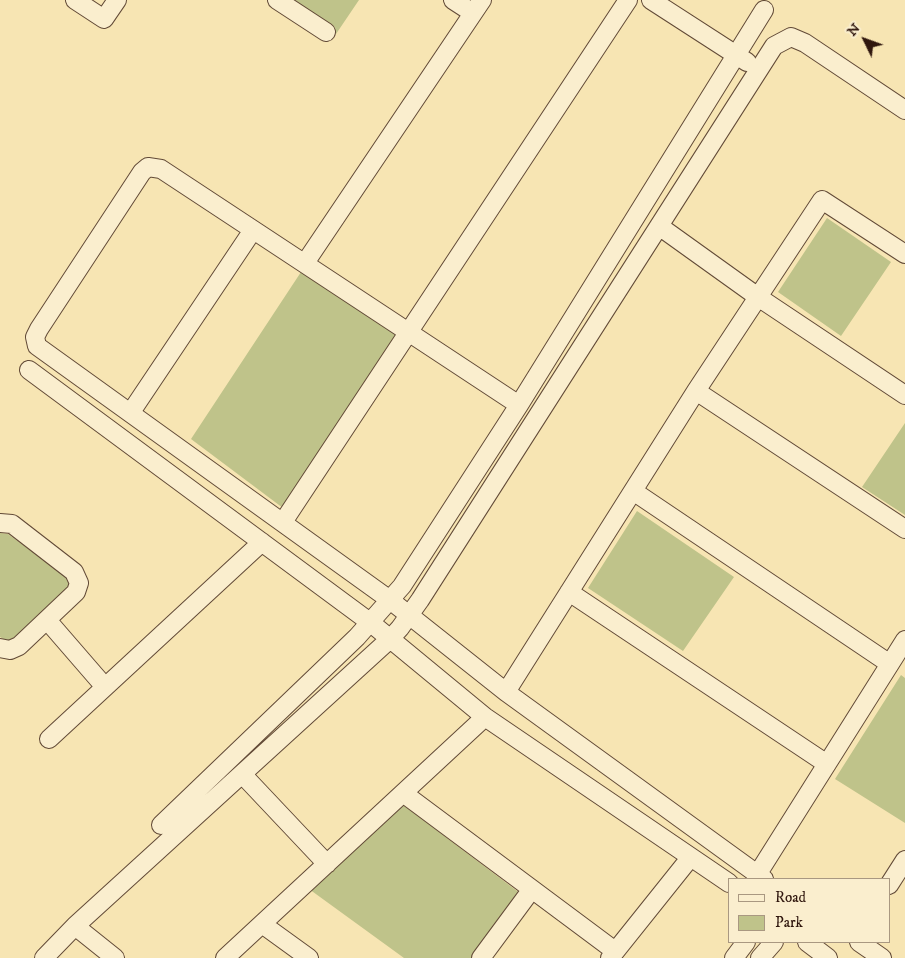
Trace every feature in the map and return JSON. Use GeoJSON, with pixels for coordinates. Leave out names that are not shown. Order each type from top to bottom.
{"type":"FeatureCollection","features":[{"type":"Feature","properties":{"kind":"street"},"geometry":{"type":"LineString","coordinates":[[75,0],[104,20],[117,0]]}},
{"type":"Feature","properties":{"kind":"street"},"geometry":{"type":"LineString","coordinates":[[276,0],[326,32]]}},
{"type":"Feature","properties":{"kind":"street"},"geometry":{"type":"LineString","coordinates":[[304,264],[477,7],[453,0]]}},
{"type":"Feature","properties":{"kind":"street"},"geometry":{"type":"LineString","coordinates":[[283,522],[410,333],[628,0]]}},
{"type":"Feature","properties":{"kind":"street"},"geometry":{"type":"LineString","coordinates":[[652,0],[758,70]]}},
{"type":"Feature","properties":{"kind":"street"},"geometry":{"type":"LineString","coordinates":[[160,825],[371,623],[408,578],[519,405],[764,10]]}},
{"type":"Feature","properties":{"kind":"street"},"geometry":{"type":"LineString","coordinates":[[44,958],[75,926],[390,639],[409,616],[774,46],[791,37],[806,43],[905,110]]}},
{"type":"Feature","properties":{"kind":"street"},"geometry":{"type":"LineString","coordinates":[[519,405],[160,169],[148,167],[142,172],[35,338],[37,346],[390,600],[506,692],[760,877],[827,764],[905,640]]}},
{"type":"Feature","properties":{"kind":"street"},"geometry":{"type":"LineString","coordinates":[[506,692],[696,391],[822,200],[905,254]]}},
{"type":"Feature","properties":{"kind":"street"},"geometry":{"type":"LineString","coordinates":[[660,226],[758,297],[905,394]]}},
{"type":"Feature","properties":{"kind":"street"},"geometry":{"type":"LineString","coordinates":[[131,412],[253,230]]}},
{"type":"Feature","properties":{"kind":"street"},"geometry":{"type":"LineString","coordinates":[[29,370],[371,623],[485,717],[728,882]]}},
{"type":"Feature","properties":{"kind":"street"},"geometry":{"type":"LineString","coordinates":[[696,391],[905,529]]}},
{"type":"Feature","properties":{"kind":"street"},"geometry":{"type":"LineString","coordinates":[[633,491],[890,664]]}},
{"type":"Feature","properties":{"kind":"street"},"geometry":{"type":"LineString","coordinates":[[0,523],[12,524],[74,572],[79,584],[76,592],[19,646],[10,650],[0,648]]}},
{"type":"Feature","properties":{"kind":"street"},"geometry":{"type":"LineString","coordinates":[[49,739],[262,542]]}},
{"type":"Feature","properties":{"kind":"street"},"geometry":{"type":"LineString","coordinates":[[569,592],[827,764]]}},
{"type":"Feature","properties":{"kind":"street"},"geometry":{"type":"LineString","coordinates":[[46,620],[105,686]]}},
{"type":"Feature","properties":{"kind":"street"},"geometry":{"type":"LineString","coordinates":[[225,958],[485,717]]}},
{"type":"Feature","properties":{"kind":"street"},"geometry":{"type":"LineString","coordinates":[[242,774],[327,864]]}},
{"type":"Feature","properties":{"kind":"street"},"geometry":{"type":"LineString","coordinates":[[403,793],[532,889],[612,954],[690,858]]}},
{"type":"Feature","properties":{"kind":"street"},"geometry":{"type":"LineString","coordinates":[[890,883],[905,860]]}},
{"type":"Feature","properties":{"kind":"street"},"geometry":{"type":"LineString","coordinates":[[481,958],[532,889]]}},
{"type":"Feature","properties":{"kind":"street"},"geometry":{"type":"LineString","coordinates":[[262,924],[309,958]]}},
{"type":"Feature","properties":{"kind":"street"},"geometry":{"type":"LineString","coordinates":[[75,926],[115,958]]}},
{"type":"Feature","properties":{"kind":"street"},"geometry":{"type":"LineString","coordinates":[[734,958],[745,943]]}},
{"type":"Feature","properties":{"kind":"street"},"geometry":{"type":"LineString","coordinates":[[760,958],[773,943]]}},
{"type":"Feature","properties":{"kind":"street"},"geometry":{"type":"LineString","coordinates":[[808,943],[828,958]]}},
{"type":"Feature","properties":{"kind":"street"},"geometry":{"type":"LineString","coordinates":[[860,943],[882,958]]}},
{"type":"Feature","properties":{"kind":"green space"},"geometry":{"type":"Polygon","coordinates":[[[288,0],[359,0],[336,34],[288,0]]]}},
{"type":"Feature","properties":{"kind":"green space"},"geometry":{"type":"Polygon","coordinates":[[[827,218],[891,262],[841,336],[778,292],[827,218]]]}},
{"type":"Feature","properties":{"kind":"green space"},"geometry":{"type":"Polygon","coordinates":[[[301,272],[399,334],[283,508],[191,439],[301,272]]]}},
{"type":"Feature","properties":{"kind":"green space"},"geometry":{"type":"Polygon","coordinates":[[[905,423],[905,515],[862,487],[905,423]]]}},
{"type":"Feature","properties":{"kind":"green space"},"geometry":{"type":"Polygon","coordinates":[[[637,511],[734,577],[683,651],[588,588],[637,511]]]}},
{"type":"Feature","properties":{"kind":"green space"},"geometry":{"type":"Polygon","coordinates":[[[0,533],[8,534],[67,577],[70,585],[16,639],[8,642],[0,637],[0,533]]]}},
{"type":"Feature","properties":{"kind":"green space"},"geometry":{"type":"Polygon","coordinates":[[[901,675],[905,678],[905,823],[835,779],[901,675]]]}},
{"type":"Feature","properties":{"kind":"green space"},"geometry":{"type":"Polygon","coordinates":[[[402,804],[521,894],[474,958],[404,958],[309,889],[402,804]]]}}]}
